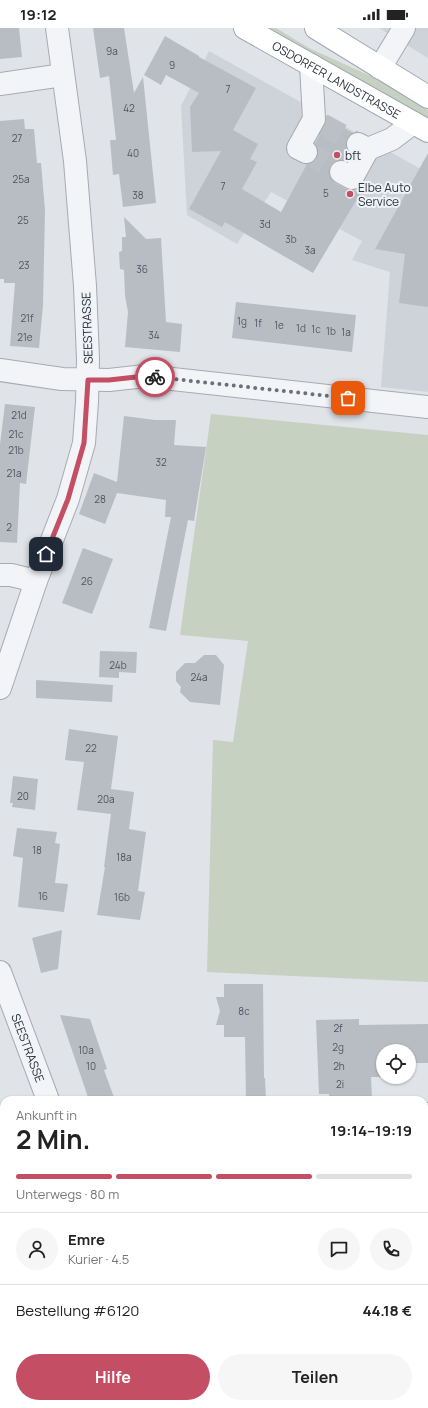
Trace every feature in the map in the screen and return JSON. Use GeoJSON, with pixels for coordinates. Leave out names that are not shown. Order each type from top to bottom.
{"type":"FeatureCollection","features":[{"type":"Feature","properties":{"kind":"main road","name":"OSDORFER LANDSTRASSE"},"geometry":{"type":"LineString","coordinates":[[245,28],[420,127]]}},
{"type":"Feature","properties":{"kind":"main road"},"geometry":{"type":"LineString","coordinates":[[316,28],[428,97]]}},
{"type":"Feature","properties":{"kind":"street","name":"SEESTRASSE"},"geometry":{"type":"LineString","coordinates":[[0,688],[36,581],[68,499],[84,443],[88,380],[86,286],[75,161],[57,28]]}},
{"type":"Feature","properties":{"kind":"street"},"geometry":{"type":"LineString","coordinates":[[380,68],[404,28]]}},
{"type":"Feature","properties":{"kind":"street"},"geometry":{"type":"LineString","coordinates":[[311,65],[313,133]]}},
{"type":"Feature","properties":{"kind":"street"},"geometry":{"type":"LineString","coordinates":[[0,84],[63,76]]}},
{"type":"Feature","properties":{"kind":"street"},"geometry":{"type":"LineString","coordinates":[[356,157],[420,127]]}},
{"type":"Feature","properties":{"kind":"street"},"geometry":{"type":"LineString","coordinates":[[0,370],[62,379],[109,380],[145,376],[428,407]]}},
{"type":"Feature","properties":{"kind":"street"},"geometry":{"type":"LineString","coordinates":[[0,574],[36,581]]}},
{"type":"Feature","properties":{"kind":"street","name":"SEESTRASSE"},"geometry":{"type":"LineString","coordinates":[[0,972],[46,1096]]}},
{"type":"Feature","properties":{"kind":"shaded area"},"geometry":{"type":"Polygon","coordinates":[[[379,28],[428,28],[428,58],[379,28]]]}},
{"type":"Feature","properties":{"kind":"shaded area"},"geometry":{"type":"Polygon","coordinates":[[[209,51],[428,173],[428,392],[381,387],[390,272],[352,260],[362,241],[271,192],[237,244],[187,215],[181,106],[209,51]]]}},
{"type":"Feature","properties":{"kind":"green space"},"geometry":{"type":"Polygon","coordinates":[[[266,28],[276,28],[309,48],[377,79],[428,110],[428,120],[266,28]]]}},
{"type":"Feature","properties":{"kind":"green space"},"geometry":{"type":"Polygon","coordinates":[[[211,414],[428,435],[428,982],[207,972],[213,740],[233,742],[248,641],[180,635],[211,414]]]}},
{"type":"Feature","properties":{"kind":"building"},"geometry":{"type":"Polygon","coordinates":[[[0,28],[19,28],[22,57],[0,59],[0,28]]]}},
{"type":"Feature","properties":{"kind":"building"},"geometry":{"type":"Polygon","coordinates":[[[93,28],[124,28],[134,93],[143,77],[156,203],[123,207],[119,174],[113,175],[110,140],[116,140],[109,76],[100,78],[93,28]]]}},
{"type":"Feature","properties":{"kind":"building"},"geometry":{"type":"Polygon","coordinates":[[[165,36],[199,57],[256,88],[233,130],[258,144],[250,159],[257,162],[242,189],[281,212],[307,164],[313,162],[317,157],[318,151],[315,144],[325,125],[326,118],[353,133],[347,139],[347,151],[351,154],[347,161],[340,160],[334,162],[330,166],[329,173],[331,179],[335,183],[346,189],[354,190],[360,194],[313,273],[225,222],[222,227],[189,209],[221,151],[192,152],[190,107],[199,93],[166,75],[161,85],[144,75],[165,36]]]}},
{"type":"Feature","properties":{"kind":"building"},"geometry":{"type":"Polygon","coordinates":[[[24,119],[25,129],[34,129],[37,163],[41,163],[45,210],[43,305],[39,348],[10,346],[15,283],[4,283],[4,279],[0,279],[0,121],[24,119]]]}},
{"type":"Feature","properties":{"kind":"building"},"geometry":{"type":"Polygon","coordinates":[[[428,153],[428,307],[399,303],[405,254],[375,249],[428,153]]]}},
{"type":"Feature","properties":{"kind":"building"},"geometry":{"type":"Polygon","coordinates":[[[124,217],[146,239],[161,238],[166,322],[182,324],[180,352],[125,347],[128,312],[125,296],[124,270],[120,269],[119,252],[122,251],[122,237],[126,237],[124,217]]]}},
{"type":"Feature","properties":{"kind":"building"},"geometry":{"type":"Polygon","coordinates":[[[236,302],[356,315],[352,352],[232,338],[236,302]]]}},
{"type":"Feature","properties":{"kind":"building"},"geometry":{"type":"Polygon","coordinates":[[[5,404],[35,407],[26,484],[20,483],[17,543],[0,542],[0,444],[5,404]]]}},
{"type":"Feature","properties":{"kind":"building"},"geometry":{"type":"Polygon","coordinates":[[[124,416],[155,420],[176,420],[174,445],[206,447],[194,521],[188,520],[166,631],[149,628],[171,517],[165,517],[166,500],[117,493],[105,524],[79,514],[94,473],[117,482],[124,416]]]}},
{"type":"Feature","properties":{"kind":"building"},"geometry":{"type":"Polygon","coordinates":[[[83,548],[113,559],[92,614],[62,603],[83,548]]]}},
{"type":"Feature","properties":{"kind":"building"},"geometry":{"type":"Polygon","coordinates":[[[100,651],[137,652],[136,673],[119,672],[119,678],[99,677],[100,651]]]}},
{"type":"Feature","properties":{"kind":"building"},"geometry":{"type":"Polygon","coordinates":[[[204,655],[216,655],[224,665],[220,705],[190,702],[180,692],[181,687],[176,681],[176,672],[185,663],[195,663],[204,655]]]}},
{"type":"Feature","properties":{"kind":"building"},"geometry":{"type":"Polygon","coordinates":[[[36,680],[113,685],[112,702],[36,698],[36,680]]]}},
{"type":"Feature","properties":{"kind":"building"},"geometry":{"type":"Polygon","coordinates":[[[69,729],[118,736],[111,789],[134,792],[129,829],[146,832],[138,891],[145,892],[140,920],[97,915],[105,867],[111,814],[77,810],[84,762],[65,760],[69,729]]]}},
{"type":"Feature","properties":{"kind":"building"},"geometry":{"type":"Polygon","coordinates":[[[13,776],[38,779],[35,810],[12,807],[13,803],[10,803],[13,776]]]}},
{"type":"Feature","properties":{"kind":"building"},"geometry":{"type":"Polygon","coordinates":[[[17,828],[57,832],[55,843],[60,844],[55,883],[68,884],[64,912],[18,907],[23,858],[13,856],[17,828]]]}},
{"type":"Feature","properties":{"kind":"building"},"geometry":{"type":"Polygon","coordinates":[[[62,930],[58,969],[41,973],[32,938],[62,930]]]}},
{"type":"Feature","properties":{"kind":"building"},"geometry":{"type":"Polygon","coordinates":[[[224,984],[263,984],[264,1078],[266,1096],[246,1096],[245,1037],[224,1037],[224,1025],[216,1025],[220,1011],[216,997],[224,997],[224,984]]]}},
{"type":"Feature","properties":{"kind":"building"},"geometry":{"type":"Polygon","coordinates":[[[60,1015],[90,1019],[107,1069],[104,1070],[114,1096],[88,1096],[60,1015]]]}},
{"type":"Feature","properties":{"kind":"building"},"geometry":{"type":"Polygon","coordinates":[[[359,1019],[359,1025],[428,1024],[428,1063],[416,1063],[416,1044],[376,1044],[376,1077],[371,1077],[372,1096],[329,1096],[329,1094],[319,1094],[316,1020],[359,1019]]]}},
{"type":"Feature","properties":{"kind":"tunnel"},"geometry":{"type":"LineString","coordinates":[[322,124],[358,144]]}},
{"type":"Feature","properties":{"kind":"tunnel"},"geometry":{"type":"LineString","coordinates":[[306,152],[341,172]]}},
{"type":"Feature","properties":{"kind":"way so far"},"geometry":{"type":"LineString","coordinates":[[155,377],[348,398]]}},
{"type":"Feature","properties":{"kind":"place","name":"bft"},"geometry":{"type":"Point","coordinates":[337,155]}},
{"type":"Feature","properties":{"kind":"place","name":"Elbe Auto Service"},"geometry":{"type":"Point","coordinates":[350,194]}},
{"type":"Feature","properties":{"kind":"route"},"geometry":{"type":"LineString","coordinates":[[46,554],[68,499],[84,443],[88,380],[109,380],[145,376],[155,377]]}}]}
